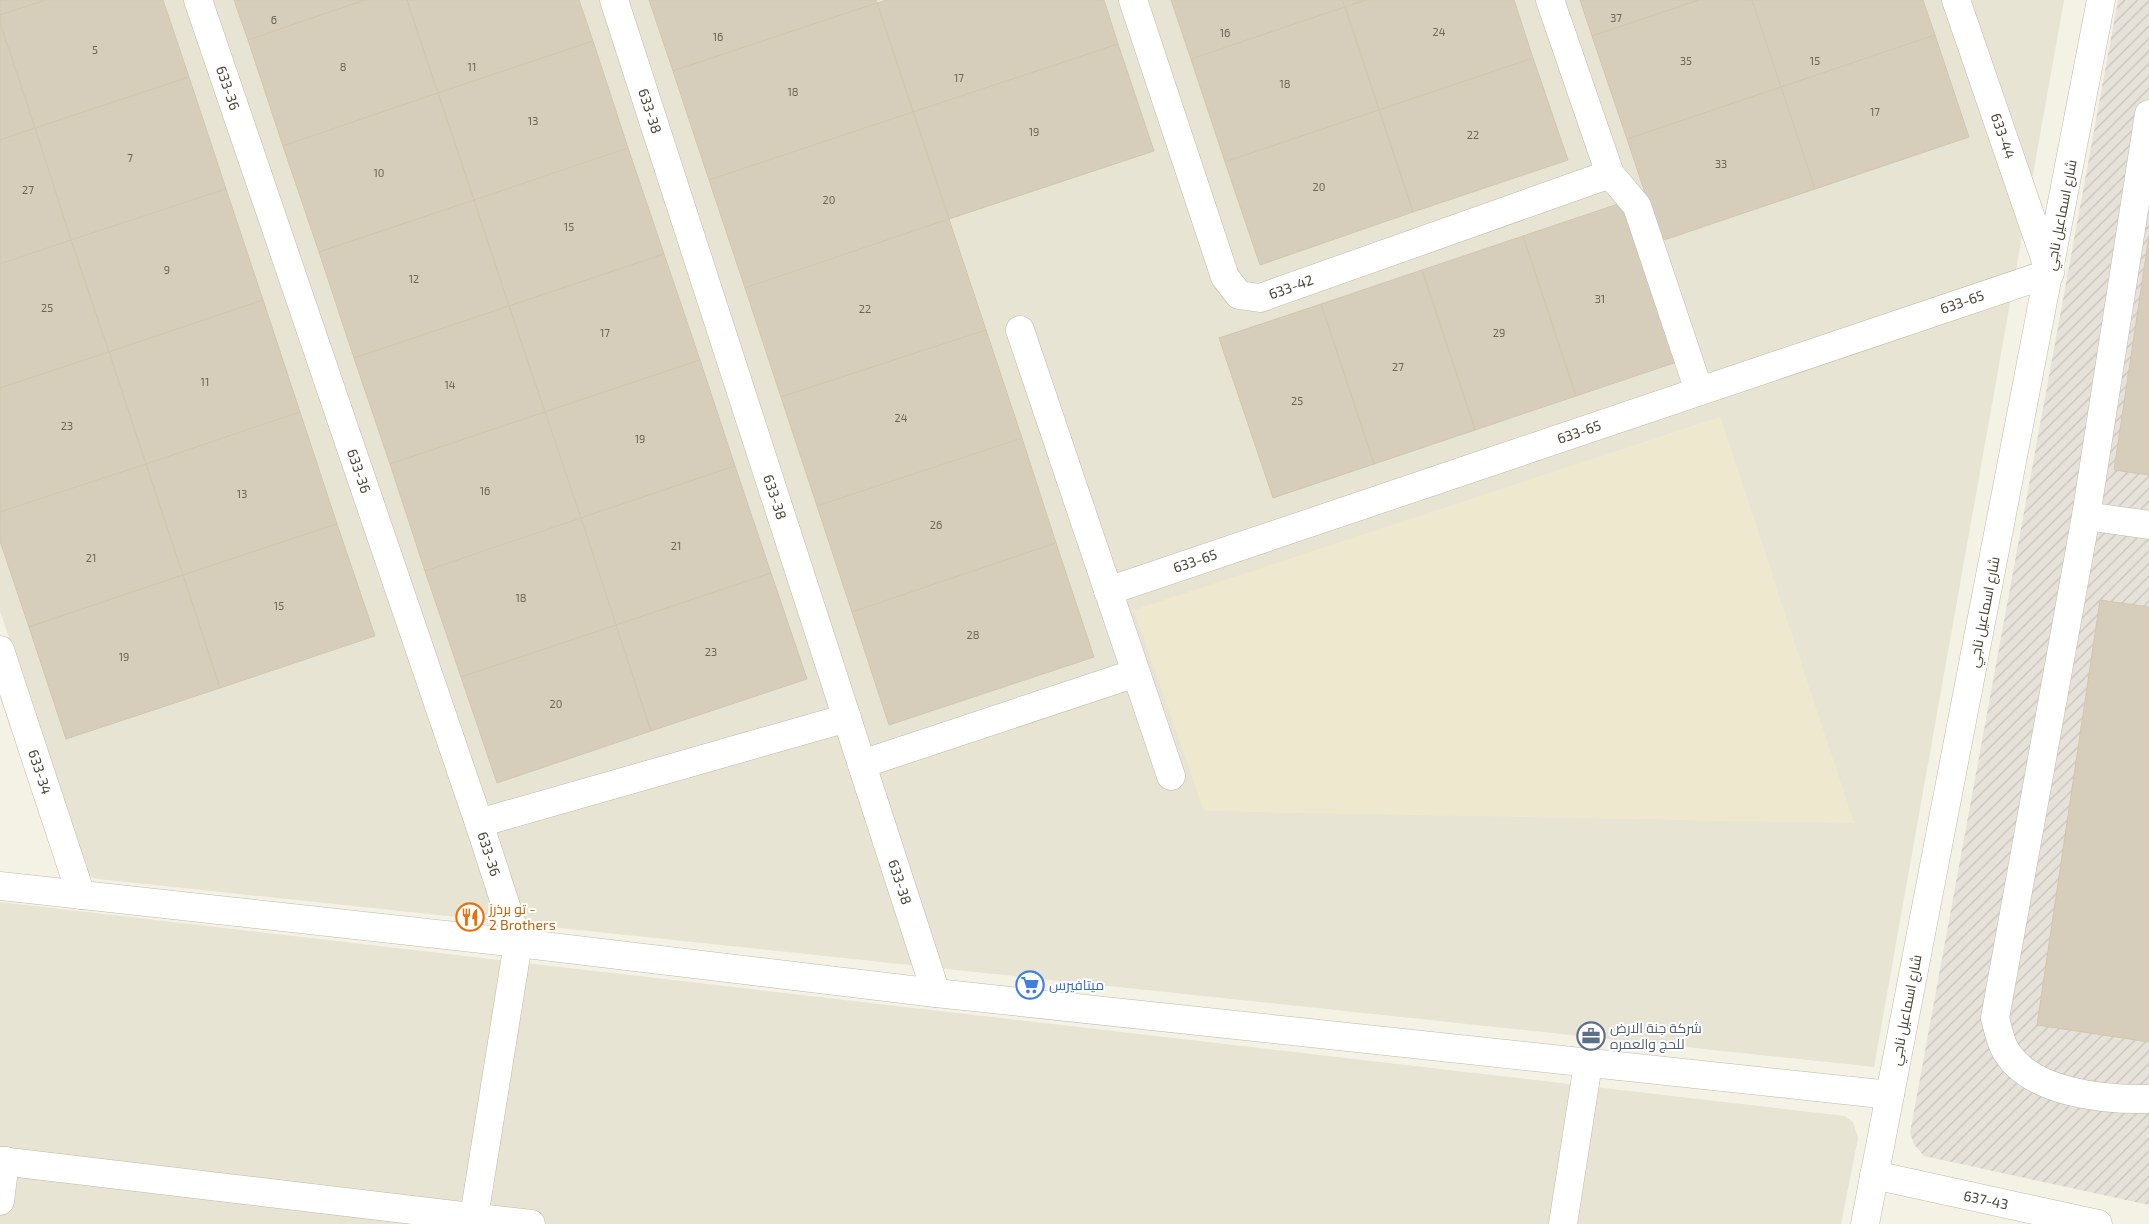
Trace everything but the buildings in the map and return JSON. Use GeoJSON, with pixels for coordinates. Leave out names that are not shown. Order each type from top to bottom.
{"type":"FeatureCollection","features":[{"type":"Feature","properties":{"kind":"street","name":"633-36"},"geometry":{"type":"LineString","coordinates":[[198,0],[479,823],[518,943]]}},
{"type":"Feature","properties":{"kind":"street","name":"633-38"},"geometry":{"type":"LineString","coordinates":[[614,0],[936,993]]}},
{"type":"Feature","properties":{"kind":"street","name":"633-42"},"geometry":{"type":"LineString","coordinates":[[1133,0],[1225,277],[1239,295],[1260,298],[1610,174]]}},
{"type":"Feature","properties":{"kind":"street"},"geometry":{"type":"LineString","coordinates":[[1550,0],[1610,174],[1637,206],[1699,391]]}},
{"type":"Feature","properties":{"kind":"street","name":"633-44"},"geometry":{"type":"LineString","coordinates":[[1956,0],[2050,273]]}},
{"type":"Feature","properties":{"kind":"street","name":"شارع اسماعيل ناجي"},"geometry":{"type":"LineString","coordinates":[[1864,1224],[2050,273],[2101,0]]}},
{"type":"Feature","properties":{"kind":"street"},"geometry":{"type":"LineString","coordinates":[[2149,114],[2086,516],[1995,1018],[2005,1050],[2022,1070],[2039,1082],[2124,1100],[2149,1099]]}},
{"type":"Feature","properties":{"kind":"street","name":"633-65"},"geometry":{"type":"LineString","coordinates":[[1108,591],[2050,273]]}},
{"type":"Feature","properties":{"kind":"street"},"geometry":{"type":"LineString","coordinates":[[1020,330],[1171,776]]}},
{"type":"Feature","properties":{"kind":"street"},"geometry":{"type":"LineString","coordinates":[[2086,516],[2149,525]]}},
{"type":"Feature","properties":{"kind":"street","name":"633-34"},"geometry":{"type":"LineString","coordinates":[[0,650],[81,895]]}},
{"type":"Feature","properties":{"kind":"street"},"geometry":{"type":"LineString","coordinates":[[862,764],[1136,673]]}},
{"type":"Feature","properties":{"kind":"street"},"geometry":{"type":"LineString","coordinates":[[479,823],[847,718]]}},
{"type":"Feature","properties":{"kind":"street"},"geometry":{"type":"LineString","coordinates":[[0,886],[518,943],[936,993],[1890,1095]]}},
{"type":"Feature","properties":{"kind":"street"},"geometry":{"type":"LineString","coordinates":[[474,1217],[518,943]]}},
{"type":"Feature","properties":{"kind":"street"},"geometry":{"type":"LineString","coordinates":[[1563,1224],[1588,1064]]}},
{"type":"Feature","properties":{"kind":"street"},"geometry":{"type":"LineString","coordinates":[[0,1201],[2,1161],[531,1224]]}},
{"type":"Feature","properties":{"kind":"street","name":"637-43"},"geometry":{"type":"LineString","coordinates":[[1874,1176],[2098,1224]]}},
{"type":"Feature","properties":{"kind":"shaded area"},"geometry":{"type":"Polygon","coordinates":[[[0,0],[2064,0],[1874,1067],[98,879],[88,876],[0,611],[0,0]]]}},
{"type":"Feature","properties":{"kind":"shaded area"},"geometry":{"type":"Polygon","coordinates":[[[2118,0],[2149,0],[2149,1205],[1924,1156],[1914,1144],[1910,1133],[2118,0]]]}},
{"type":"Feature","properties":{"kind":"shaded area"},"geometry":{"type":"Polygon","coordinates":[[[1720,417],[1854,823],[1204,811],[1134,610],[1720,417]]]}},
{"type":"Feature","properties":{"kind":"shaded area"},"geometry":{"type":"Polygon","coordinates":[[[0,902],[1845,1116],[1853,1122],[1858,1138],[1841,1224],[0,1224],[0,902]]]}},
{"type":"Feature","properties":{"kind":"place","name":"تو برذرز - 2 Brothers"},"geometry":{"type":"Point","coordinates":[470,917]}},
{"type":"Feature","properties":{"kind":"place","name":"ميتافيرس"},"geometry":{"type":"Point","coordinates":[1030,985]}},
{"type":"Feature","properties":{"kind":"place","name":"شركة جنة الارض للحج والعمره"},"geometry":{"type":"Point","coordinates":[1591,1036]}}]}
